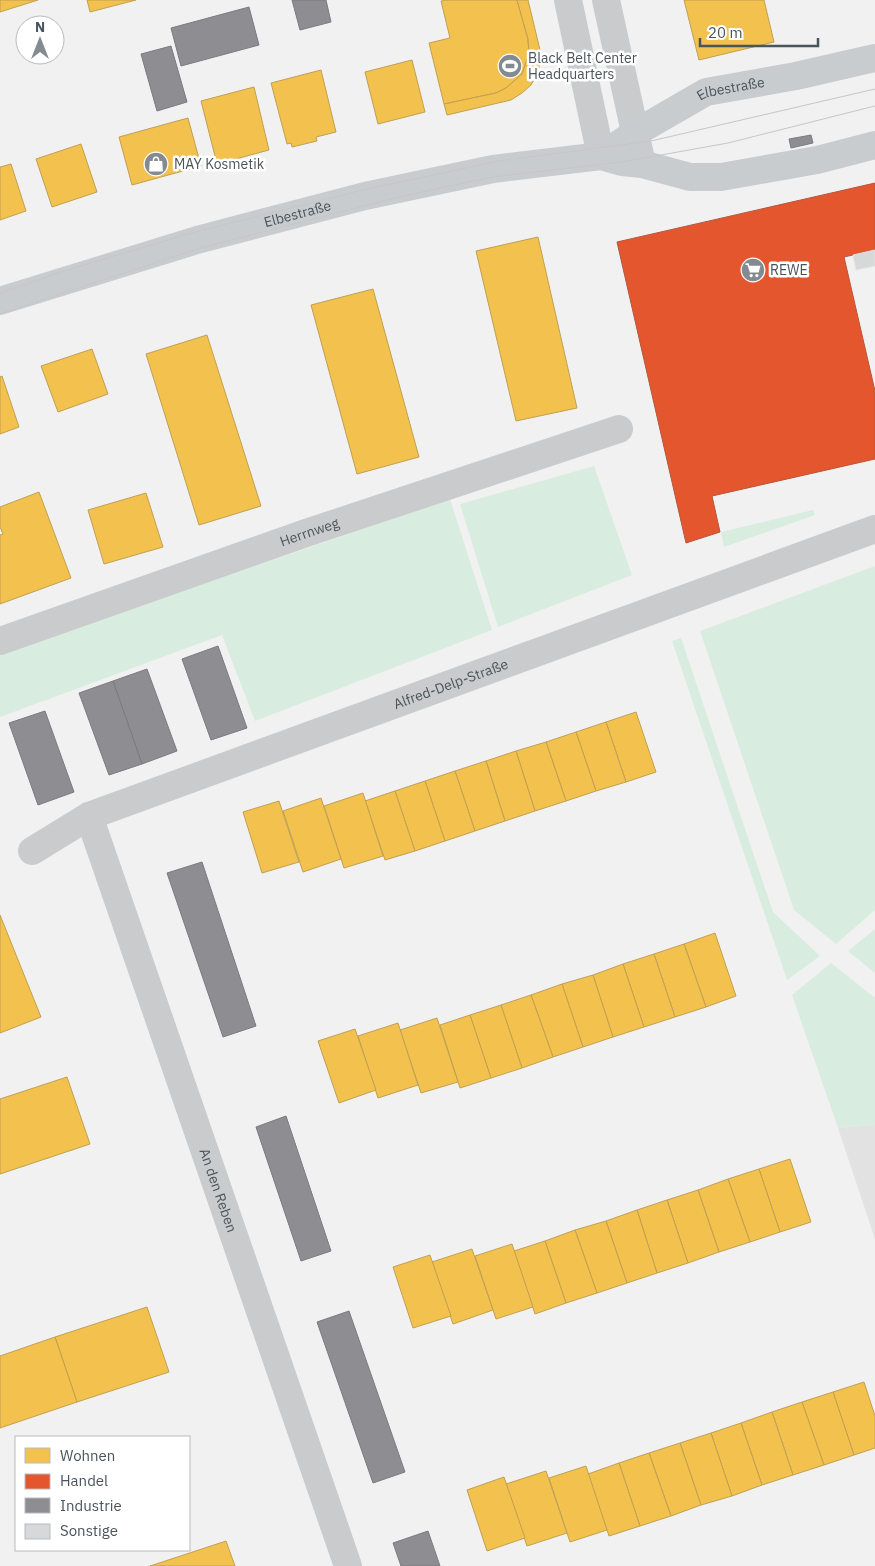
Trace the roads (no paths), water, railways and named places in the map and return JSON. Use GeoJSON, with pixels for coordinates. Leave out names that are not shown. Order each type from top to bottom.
{"type":"FeatureCollection","features":[{"type":"Feature","properties":{"kind":"main road","name":"Elbestraße"},"geometry":{"type":"LineString","coordinates":[[601,156],[635,133],[706,92],[796,76],[875,58]]}},
{"type":"Feature","properties":{"kind":"main road","name":"Elbestraße"},"geometry":{"type":"LineString","coordinates":[[0,301],[197,240],[365,196],[493,169],[601,156],[622,162],[642,164],[690,177],[721,177],[817,160],[875,145]]}},
{"type":"Feature","properties":{"kind":"street"},"geometry":{"type":"LineString","coordinates":[[568,0],[601,156]]}},
{"type":"Feature","properties":{"kind":"street"},"geometry":{"type":"LineString","coordinates":[[606,0],[642,164]]}},
{"type":"Feature","properties":{"kind":"street","name":"Herrnweg"},"geometry":{"type":"LineString","coordinates":[[0,641],[306,533],[619,429]]}},
{"type":"Feature","properties":{"kind":"street","name":"Alfred-Delp-Straße"},"geometry":{"type":"LineString","coordinates":[[32,851],[89,816],[875,529]]}},
{"type":"Feature","properties":{"kind":"street","name":"An den Reben"},"geometry":{"type":"LineString","coordinates":[[89,816],[348,1566]]}},
{"type":"Feature","properties":{"kind":"tram line"},"geometry":{"type":"LineString","coordinates":[[0,293],[67,270],[195,232],[363,190],[499,161],[651,141],[875,89]]}},
{"type":"Feature","properties":{"kind":"tram line"},"geometry":{"type":"LineString","coordinates":[[0,314],[200,248],[403,196],[492,177],[622,162],[728,143],[875,106]]}},
{"type":"Feature","properties":{"kind":"place","name":"Black Belt Center Headquarters"},"geometry":{"type":"Point","coordinates":[510,66]}},
{"type":"Feature","properties":{"kind":"place","name":"MAY Kosmetik"},"geometry":{"type":"Point","coordinates":[156,164]}},
{"type":"Feature","properties":{"kind":"place","name":"REWE"},"geometry":{"type":"Point","coordinates":[753,270]}}]}
